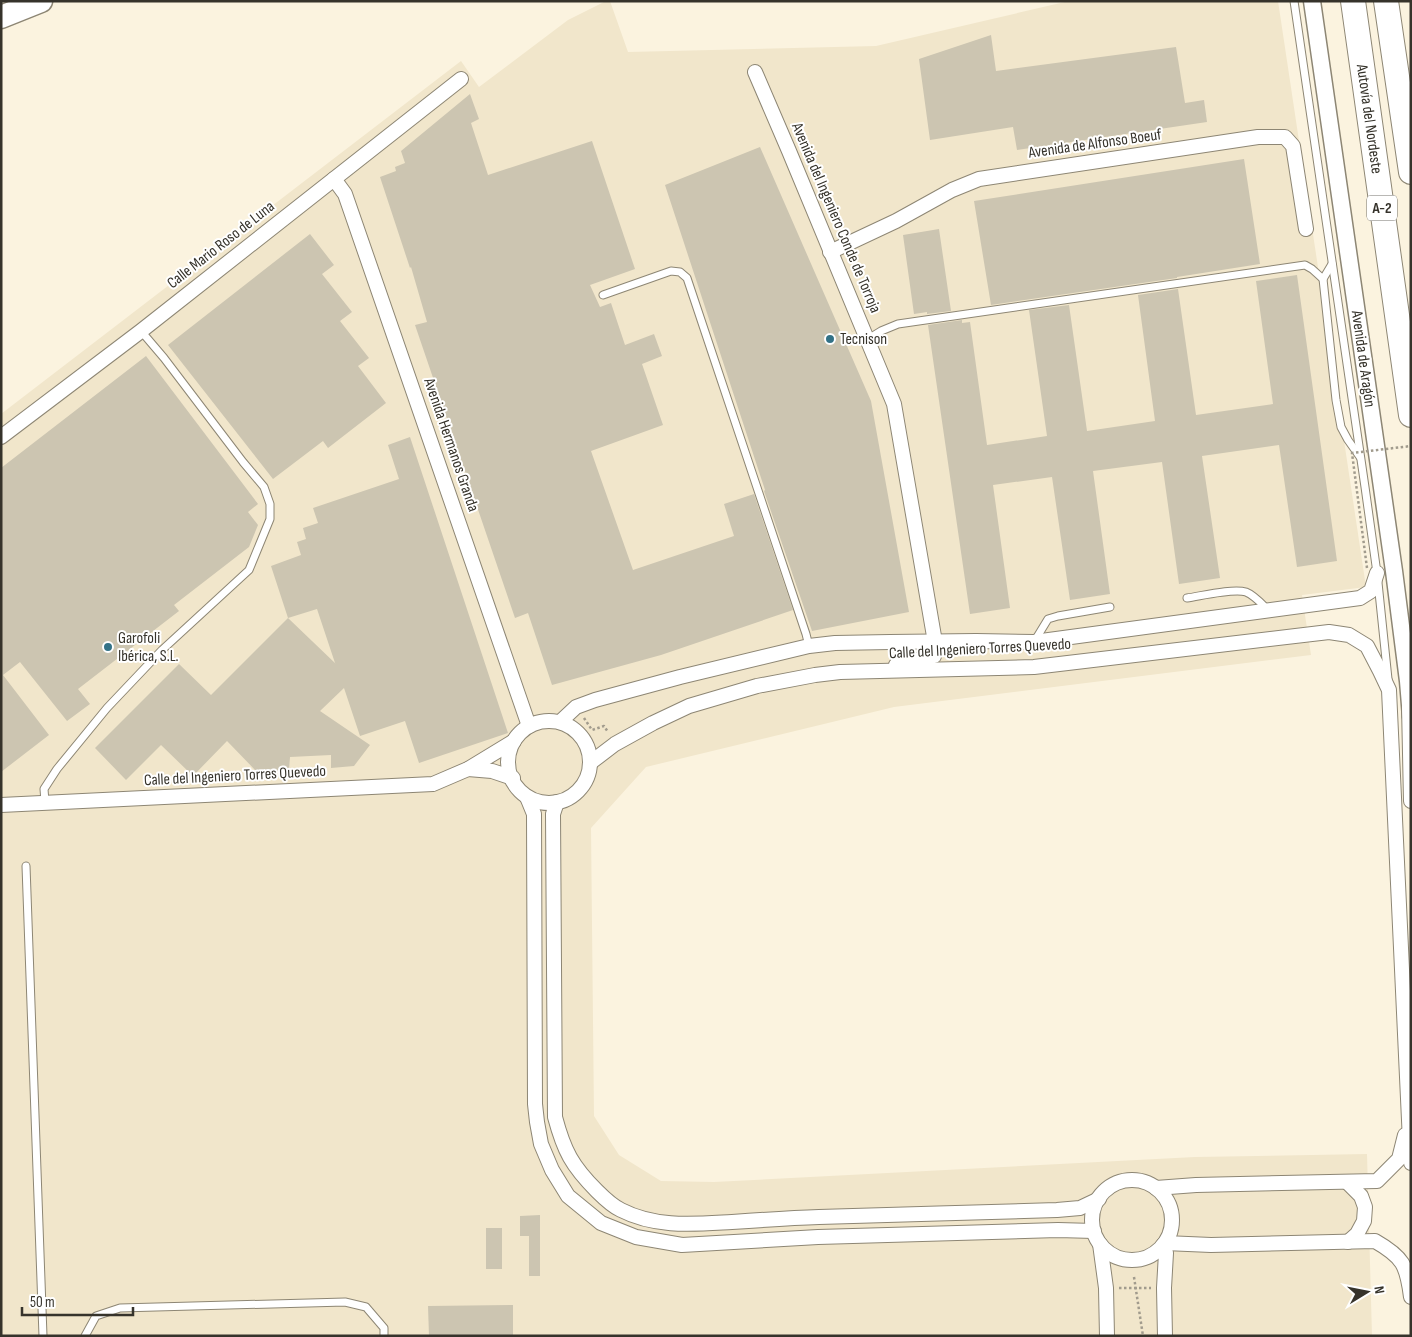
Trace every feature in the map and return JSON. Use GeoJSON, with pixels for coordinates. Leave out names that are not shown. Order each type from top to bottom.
{"type":"FeatureCollection","features":[{"type":"Feature","properties":{"kind":"highway"},"geometry":{"type":"LineString","coordinates":[[1,17],[41,1]]}},
{"type":"Feature","properties":{"kind":"highway","name":"Autovía del Nordeste"},"geometry":{"type":"LineString","coordinates":[[1352,1],[1411,415]]}},
{"type":"Feature","properties":{"kind":"highway","name":"Autovía del Nordeste"},"geometry":{"type":"LineString","coordinates":[[1386,1],[1411,172]]}},
{"type":"Feature","properties":{"kind":"street","name":"Avenida de Aragón"},"geometry":{"type":"LineString","coordinates":[[1312,1],[1394,571],[1411,717]]}},
{"type":"Feature","properties":{"kind":"street","name":"Avenida del Ingeniero Conde de Torroja"},"geometry":{"type":"LineString","coordinates":[[755,72],[894,404],[935,642]]}},
{"type":"Feature","properties":{"kind":"street","name":"Calle Mario Roso de Luna"},"geometry":{"type":"LineString","coordinates":[[1,438],[141,331],[461,79]]}},
{"type":"Feature","properties":{"kind":"street","name":"Avenida de Alfonso Boeuf"},"geometry":{"type":"LineString","coordinates":[[830,252],[896,221],[952,190],[978,179],[1258,138],[1285,137],[1293,146],[1306,229]]}},
{"type":"Feature","properties":{"kind":"street","name":"Avenida Hermanos Granda"},"geometry":{"type":"LineString","coordinates":[[334,179],[345,194],[530,726]]}},
{"type":"Feature","properties":{"kind":"street","name":"Calle del Ingeniero Torres Quevedo"},"geometry":{"type":"LineString","coordinates":[[560,722],[576,707],[595,700],[680,677],[809,646],[836,643],[890,642],[1034,642],[1360,598],[1370,591],[1372,571]]}},
{"type":"Feature","properties":{"kind":"street","name":"Calle del Ingeniero Torres Quevedo"},"geometry":{"type":"LineString","coordinates":[[590,763],[615,744],[689,706],[757,686],[840,672],[1034,667],[1329,632],[1349,635],[1367,646],[1389,690]]}},
{"type":"Feature","properties":{"kind":"street"},"geometry":{"type":"LineString","coordinates":[[872,672],[934,656],[935,642]]}},
{"type":"Feature","properties":{"kind":"street"},"geometry":{"type":"LineString","coordinates":[[1408,681],[1411,801]]}},
{"type":"Feature","properties":{"kind":"street"},"geometry":{"type":"LineString","coordinates":[[1389,690],[1411,1163]]}},
{"type":"Feature","properties":{"kind":"street"},"geometry":{"type":"LineString","coordinates":[[539,722],[560,722],[579,733],[585,742],[589,752],[588,774],[584,784],[572,796],[557,802],[537,801],[516,786],[510,771],[509,756],[514,741],[521,732],[530,726],[539,722]]}},
{"type":"Feature","properties":{"kind":"street","name":"Calle del Ingeniero Torres Quevedo"},"geometry":{"type":"LineString","coordinates":[[1,805],[433,784],[468,769],[514,741]]}},
{"type":"Feature","properties":{"kind":"street","name":"Calle del Ingeniero Torres Quevedo"},"geometry":{"type":"LineString","coordinates":[[468,769],[492,771],[513,778]]}},
{"type":"Feature","properties":{"kind":"street"},"geometry":{"type":"LineString","coordinates":[[528,796],[534,814],[535,1104],[541,1144],[552,1170],[568,1196],[601,1223],[636,1237],[682,1245],[818,1237],[1058,1230],[1097,1237],[1109,1252],[1119,1258],[1131,1260],[1149,1256],[1164,1244],[1170,1232],[1172,1220],[1170,1208],[1156,1188],[1136,1180],[1115,1184],[1106,1190],[1094,1209],[1092,1220],[1097,1237],[1106,1288],[1107,1336]]}},
{"type":"Feature","properties":{"kind":"street"},"geometry":{"type":"LineString","coordinates":[[557,802],[553,814],[555,1117],[561,1140],[571,1161],[582,1176],[620,1210],[646,1219],[670,1224],[697,1224],[818,1217],[1057,1210],[1080,1208],[1099,1199]]}},
{"type":"Feature","properties":{"kind":"street"},"geometry":{"type":"LineString","coordinates":[[1156,1188],[1196,1185],[1377,1181],[1399,1160],[1406,1129],[1408,1109]]}},
{"type":"Feature","properties":{"kind":"street"},"geometry":{"type":"LineString","coordinates":[[1347,1182],[1361,1196],[1365,1207],[1364,1221],[1357,1234],[1348,1242]]}},
{"type":"Feature","properties":{"kind":"street"},"geometry":{"type":"LineString","coordinates":[[1164,1244],[1211,1245],[1375,1240],[1402,1260],[1408,1276],[1411,1297]]}},
{"type":"Feature","properties":{"kind":"street"},"geometry":{"type":"LineString","coordinates":[[1164,1244],[1166,1253],[1164,1288],[1165,1336]]}},
{"type":"Feature","properties":{"kind":"lane"},"geometry":{"type":"LineString","coordinates":[[1294,1],[1361,458],[1372,571],[1388,670],[1389,690]]}},
{"type":"Feature","properties":{"kind":"lane"},"geometry":{"type":"LineString","coordinates":[[868,339],[898,324],[1305,264],[1323,279]]}},
{"type":"Feature","properties":{"kind":"lane"},"geometry":{"type":"LineString","coordinates":[[1332,264],[1323,279],[1336,400],[1341,427],[1361,458]]}},
{"type":"Feature","properties":{"kind":"lane"},"geometry":{"type":"LineString","coordinates":[[603,295],[671,271],[680,272],[687,278],[809,646]]}},
{"type":"Feature","properties":{"kind":"lane"},"geometry":{"type":"LineString","coordinates":[[45,802],[44,789],[57,769],[107,708],[162,650],[249,570],[270,520],[270,504],[264,487],[141,331]]}},
{"type":"Feature","properties":{"kind":"lane"},"geometry":{"type":"LineString","coordinates":[[1186,598],[1233,591],[1246,592],[1268,610]]}},
{"type":"Feature","properties":{"kind":"lane"},"geometry":{"type":"LineString","coordinates":[[1034,642],[1048,620],[1058,616],[1110,607]]}},
{"type":"Feature","properties":{"kind":"lane"},"geometry":{"type":"LineString","coordinates":[[26,866],[43,1336]]}},
{"type":"Feature","properties":{"kind":"lane"},"geometry":{"type":"LineString","coordinates":[[84,1336],[96,1316],[120,1308],[346,1302],[366,1306],[384,1328],[384,1336]]}},
{"type":"Feature","properties":{"kind":"path"},"geometry":{"type":"LineString","coordinates":[[1372,571],[1352,453],[1411,446]]}},
{"type":"Feature","properties":{"kind":"path"},"geometry":{"type":"LineString","coordinates":[[583,716],[592,730],[604,726],[609,733]]}},
{"type":"Feature","properties":{"kind":"path"},"geometry":{"type":"LineString","coordinates":[[1134,1278],[1143,1336]]}},
{"type":"Feature","properties":{"kind":"path"},"geometry":{"type":"LineString","coordinates":[[1114,1288],[1155,1287]]}},
{"type":"Feature","properties":{"kind":"shaded area"},"geometry":{"type":"Polygon","coordinates":[[[606,1],[610,1],[628,52],[876,46],[1069,1],[1278,1],[1366,587],[1302,595],[1311,655],[894,707],[646,767],[591,828],[594,1116],[619,1155],[661,1181],[714,1182],[1195,1157],[1367,1154],[1372,1336],[1,1336],[1,414],[461,61],[479,87],[568,20],[606,1]]]}},
{"type":"Feature","properties":{"kind":"building"},"geometry":{"type":"Polygon","coordinates":[[[991,35],[996,71],[1176,47],[1185,103],[1204,100],[1207,122],[1017,150],[1013,127],[930,140],[919,59],[991,35]]]}},
{"type":"Feature","properties":{"kind":"building"},"geometry":{"type":"Polygon","coordinates":[[[470,94],[479,119],[471,123],[488,175],[592,141],[635,269],[590,285],[600,307],[611,303],[625,345],[654,334],[662,356],[642,364],[663,425],[591,451],[633,570],[734,536],[724,504],[754,494],[793,610],[661,655],[552,685],[528,613],[515,618],[415,325],[427,322],[411,267],[380,177],[396,171],[395,167],[405,163],[401,151],[470,94]]]}},
{"type":"Feature","properties":{"kind":"building"},"geometry":{"type":"Polygon","coordinates":[[[760,147],[871,401],[909,612],[812,631],[764,491],[665,185],[760,147]]]}},
{"type":"Feature","properties":{"kind":"building"},"geometry":{"type":"Polygon","coordinates":[[[1244,159],[1260,264],[991,305],[974,201],[1244,159]]]}},
{"type":"Feature","properties":{"kind":"building"},"geometry":{"type":"Polygon","coordinates":[[[939,229],[951,311],[914,314],[903,235],[939,229]]]}},
{"type":"Feature","properties":{"kind":"building"},"geometry":{"type":"Polygon","coordinates":[[[310,234],[334,265],[322,274],[352,312],[340,321],[369,358],[358,366],[386,403],[328,448],[323,441],[273,479],[168,345],[310,234]]]}},
{"type":"Feature","properties":{"kind":"building"},"geometry":{"type":"Polygon","coordinates":[[[1297,275],[1337,561],[1297,567],[1279,445],[1202,456],[1220,578],[1179,584],[1162,462],[1093,471],[1110,594],[1070,600],[1052,477],[993,485],[1010,608],[970,614],[928,325],[962,320],[962,323],[970,322],[987,445],[1047,436],[1029,310],[1069,305],[1087,431],[1155,421],[1138,295],[1178,289],[1196,415],[1273,404],[1256,281],[1297,275]]]}},
{"type":"Feature","properties":{"kind":"building"},"geometry":{"type":"Polygon","coordinates":[[[146,356],[258,504],[248,512],[258,525],[249,547],[174,605],[179,611],[78,689],[90,704],[67,721],[20,662],[3,675],[49,735],[1,772],[1,468],[146,356]]]}},
{"type":"Feature","properties":{"kind":"building"},"geometry":{"type":"Polygon","coordinates":[[[410,437],[508,733],[419,763],[405,721],[360,736],[344,688],[320,711],[370,745],[354,766],[331,768],[331,755],[290,757],[289,770],[258,773],[227,741],[193,776],[161,745],[126,780],[95,748],[179,664],[211,695],[288,618],[271,566],[301,555],[297,542],[306,539],[303,528],[318,523],[313,508],[399,479],[388,445],[410,437]],[[317,609],[288,618],[336,664],[335,663],[317,609]]]}},
{"type":"Feature","properties":{"kind":"building"},"geometry":{"type":"Polygon","coordinates":[[[540,1215],[540,1276],[529,1276],[529,1236],[520,1236],[520,1216],[540,1215]]]}},
{"type":"Feature","properties":{"kind":"building"},"geometry":{"type":"Polygon","coordinates":[[[486,1228],[502,1228],[502,1269],[486,1269],[486,1228]]]}},
{"type":"Feature","properties":{"kind":"building"},"geometry":{"type":"Polygon","coordinates":[[[513,1305],[513,1336],[429,1336],[428,1306],[513,1305]]]}},
{"type":"Feature","properties":{"kind":"place","name":"Tecnison"},"geometry":{"type":"Point","coordinates":[830,339]}},
{"type":"Feature","properties":{"kind":"place","name":"Garofoli Ibérica, S.L."},"geometry":{"type":"Point","coordinates":[108,647]}}]}
